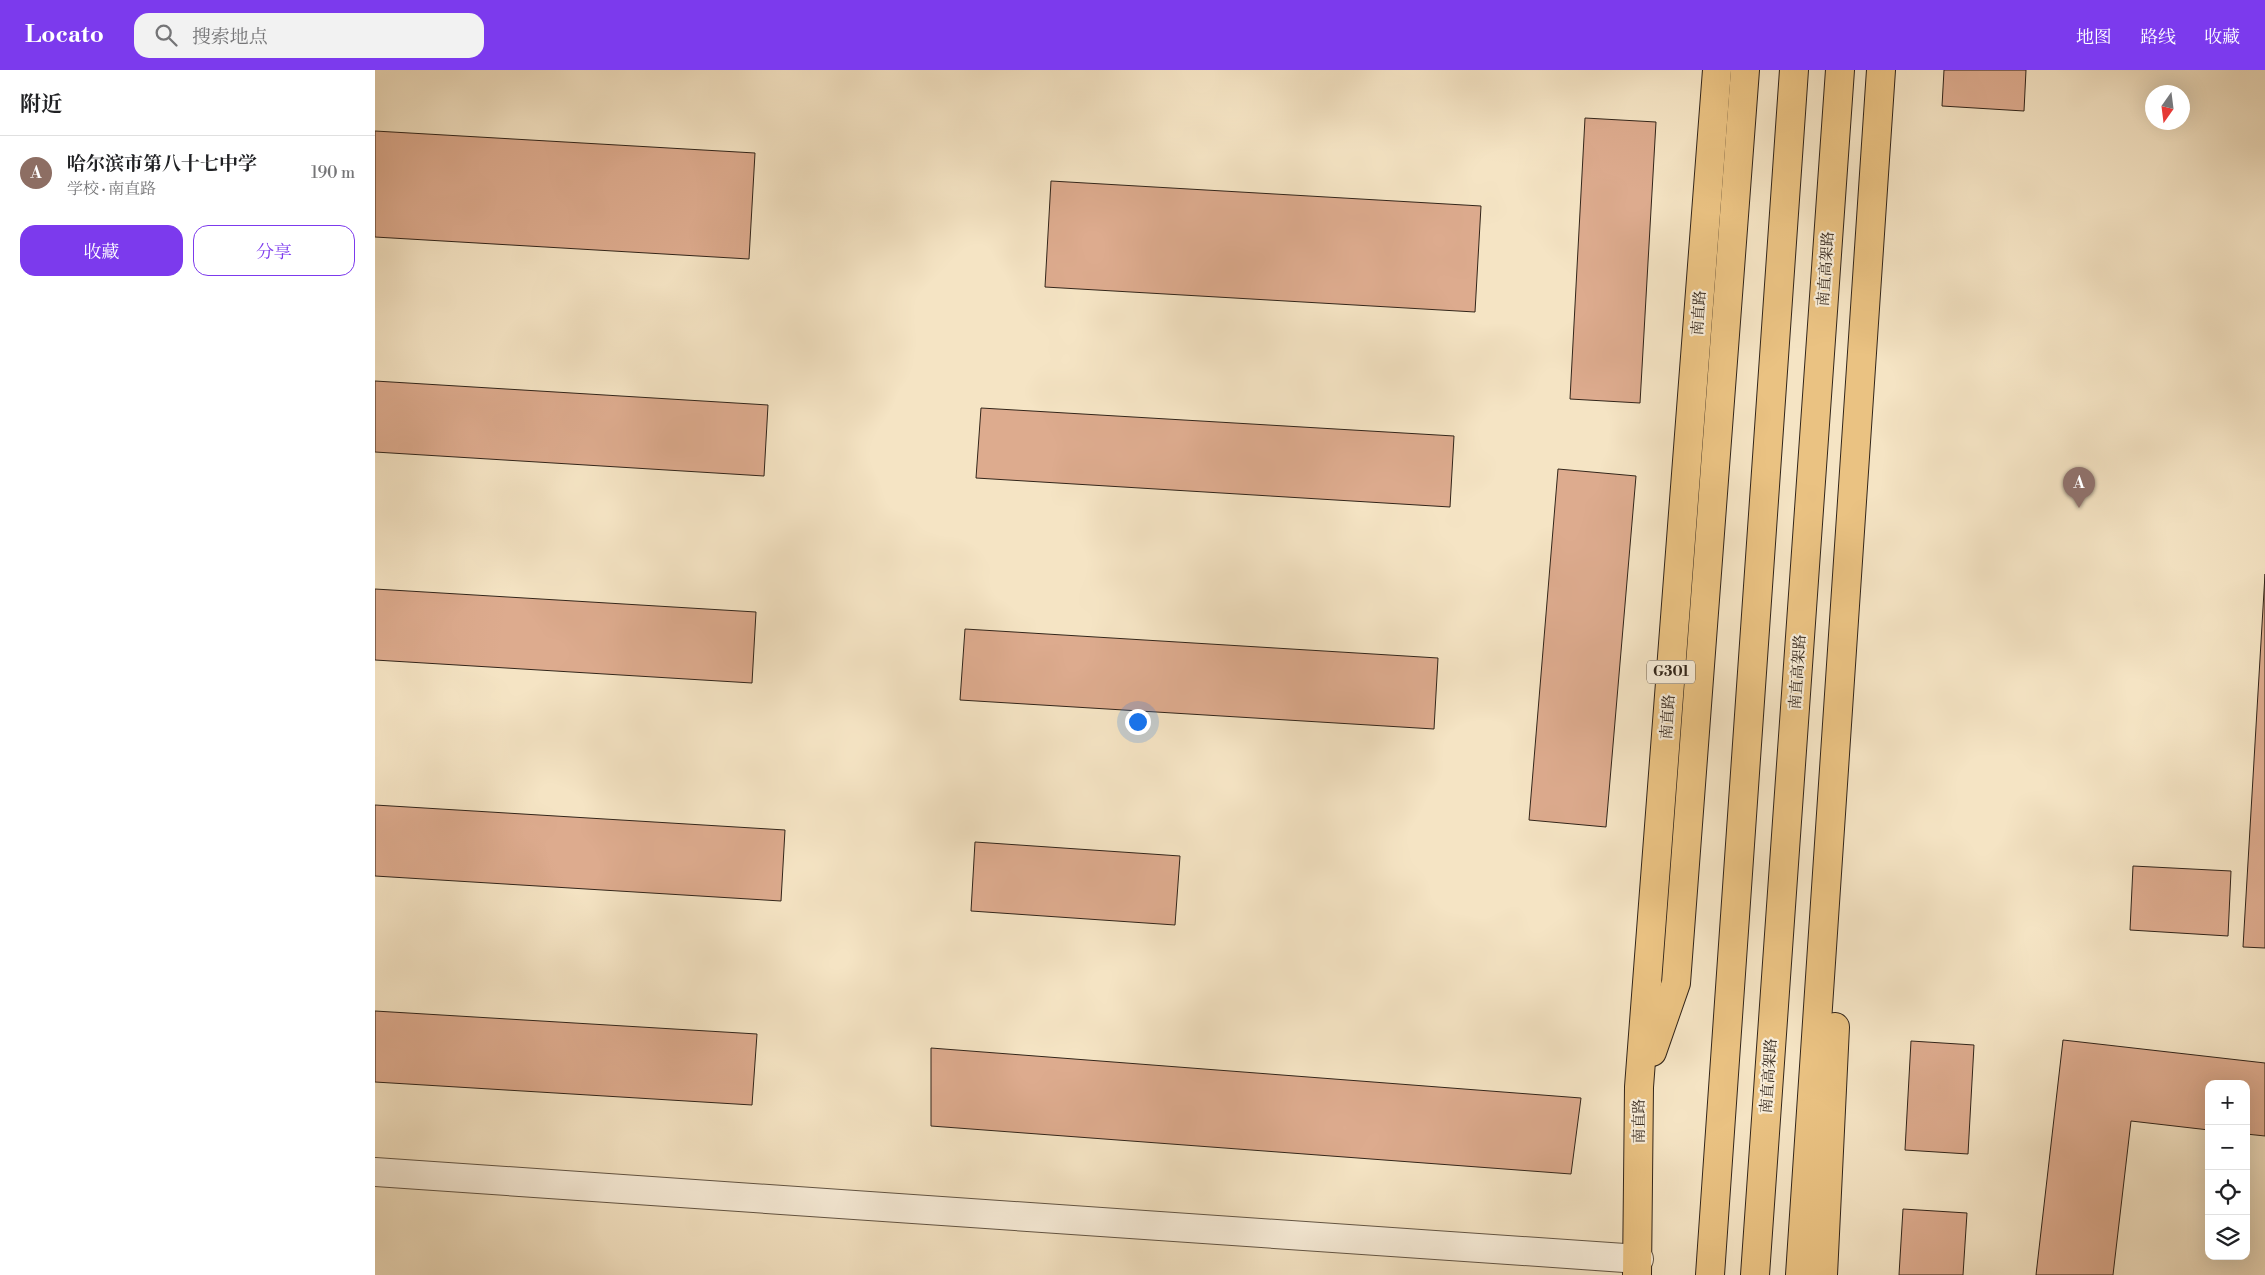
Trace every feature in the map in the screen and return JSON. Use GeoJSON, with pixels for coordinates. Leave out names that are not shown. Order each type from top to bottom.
{"type":"FeatureCollection","features":[{"type":"Feature","properties":{"kind":"highway","name":"南直路"},"geometry":{"type":"LineString","coordinates":[[1638,1267],[1639,1087],[1717,70]]}},
{"type":"Feature","properties":{"kind":"highway"},"geometry":{"type":"LineString","coordinates":[[1639,1087],[1676,983],[1745,70]]}},
{"type":"Feature","properties":{"kind":"highway"},"geometry":{"type":"LineString","coordinates":[[1710,1275],[1795,70]]}},
{"type":"Feature","properties":{"kind":"highway","name":"南直高架路"},"geometry":{"type":"LineString","coordinates":[[1755,1275],[1840,70]]}},
{"type":"Feature","properties":{"kind":"highway"},"geometry":{"type":"LineString","coordinates":[[1800,1275],[1883,70]]}},
{"type":"Feature","properties":{"kind":"highway"},"geometry":{"type":"LineString","coordinates":[[1823,1275],[1883,70]]}},
{"type":"Feature","properties":{"kind":"street"},"geometry":{"type":"LineString","coordinates":[[375,1172],[1638,1267]]}},
{"type":"Feature","properties":{"kind":"building"},"geometry":{"type":"Polygon","coordinates":[[[1944,70],[2026,70],[2024,111],[1942,106],[1944,70]]]}},
{"type":"Feature","properties":{"kind":"building"},"geometry":{"type":"Polygon","coordinates":[[[1585,118],[1656,122],[1640,403],[1570,399],[1585,118]]]}},
{"type":"Feature","properties":{"kind":"building"},"geometry":{"type":"Polygon","coordinates":[[[375,131],[755,153],[749,259],[375,237],[375,131]]]}},
{"type":"Feature","properties":{"kind":"building"},"geometry":{"type":"Polygon","coordinates":[[[1051,181],[1481,206],[1475,312],[1045,287],[1051,181]]]}},
{"type":"Feature","properties":{"kind":"building"},"geometry":{"type":"Polygon","coordinates":[[[375,381],[768,405],[764,476],[375,452],[375,381]]]}},
{"type":"Feature","properties":{"kind":"building"},"geometry":{"type":"Polygon","coordinates":[[[981,408],[1454,436],[1450,507],[976,478],[981,408]]]}},
{"type":"Feature","properties":{"kind":"building"},"geometry":{"type":"Polygon","coordinates":[[[1558,469],[1636,476],[1606,827],[1529,820],[1558,469]]]}},
{"type":"Feature","properties":{"kind":"building"},"geometry":{"type":"Polygon","coordinates":[[[2265,574],[2265,948],[2243,947],[2265,574]]]}},
{"type":"Feature","properties":{"kind":"building"},"geometry":{"type":"Polygon","coordinates":[[[375,589],[756,612],[752,683],[375,660],[375,589]]]}},
{"type":"Feature","properties":{"kind":"building"},"geometry":{"type":"Polygon","coordinates":[[[965,629],[1438,658],[1434,729],[960,700],[965,629]]]}},
{"type":"Feature","properties":{"kind":"building"},"geometry":{"type":"Polygon","coordinates":[[[375,805],[785,830],[781,901],[375,876],[375,805]]]}},
{"type":"Feature","properties":{"kind":"building"},"geometry":{"type":"Polygon","coordinates":[[[975,842],[1180,856],[1175,925],[971,911],[975,842]]]}},
{"type":"Feature","properties":{"kind":"building"},"geometry":{"type":"Polygon","coordinates":[[[2133,866],[2231,871],[2228,936],[2130,930],[2133,866]]]}},
{"type":"Feature","properties":{"kind":"building"},"geometry":{"type":"Polygon","coordinates":[[[375,1011],[757,1034],[752,1105],[375,1082],[375,1011]]]}},
{"type":"Feature","properties":{"kind":"building"},"geometry":{"type":"Polygon","coordinates":[[[2063,1040],[2265,1063],[2265,1136],[2250,1134],[2250,1080],[2205,1080],[2205,1130],[2131,1121],[2113,1275],[2036,1275],[2063,1040]]]}},
{"type":"Feature","properties":{"kind":"building"},"geometry":{"type":"Polygon","coordinates":[[[1911,1041],[1974,1045],[1968,1154],[1905,1150],[1911,1041]]]}},
{"type":"Feature","properties":{"kind":"building"},"geometry":{"type":"Polygon","coordinates":[[[931,1048],[1581,1098],[1571,1174],[931,1126],[931,1048]]]}},
{"type":"Feature","properties":{"kind":"building"},"geometry":{"type":"Polygon","coordinates":[[[1903,1209],[1967,1213],[1963,1275],[1899,1275],[1903,1209]]]}},
{"type":"Feature","properties":{"kind":"place","name":"哈尔滨市第八十七中学"},"geometry":{"type":"Point","coordinates":[2079,508]}}]}
